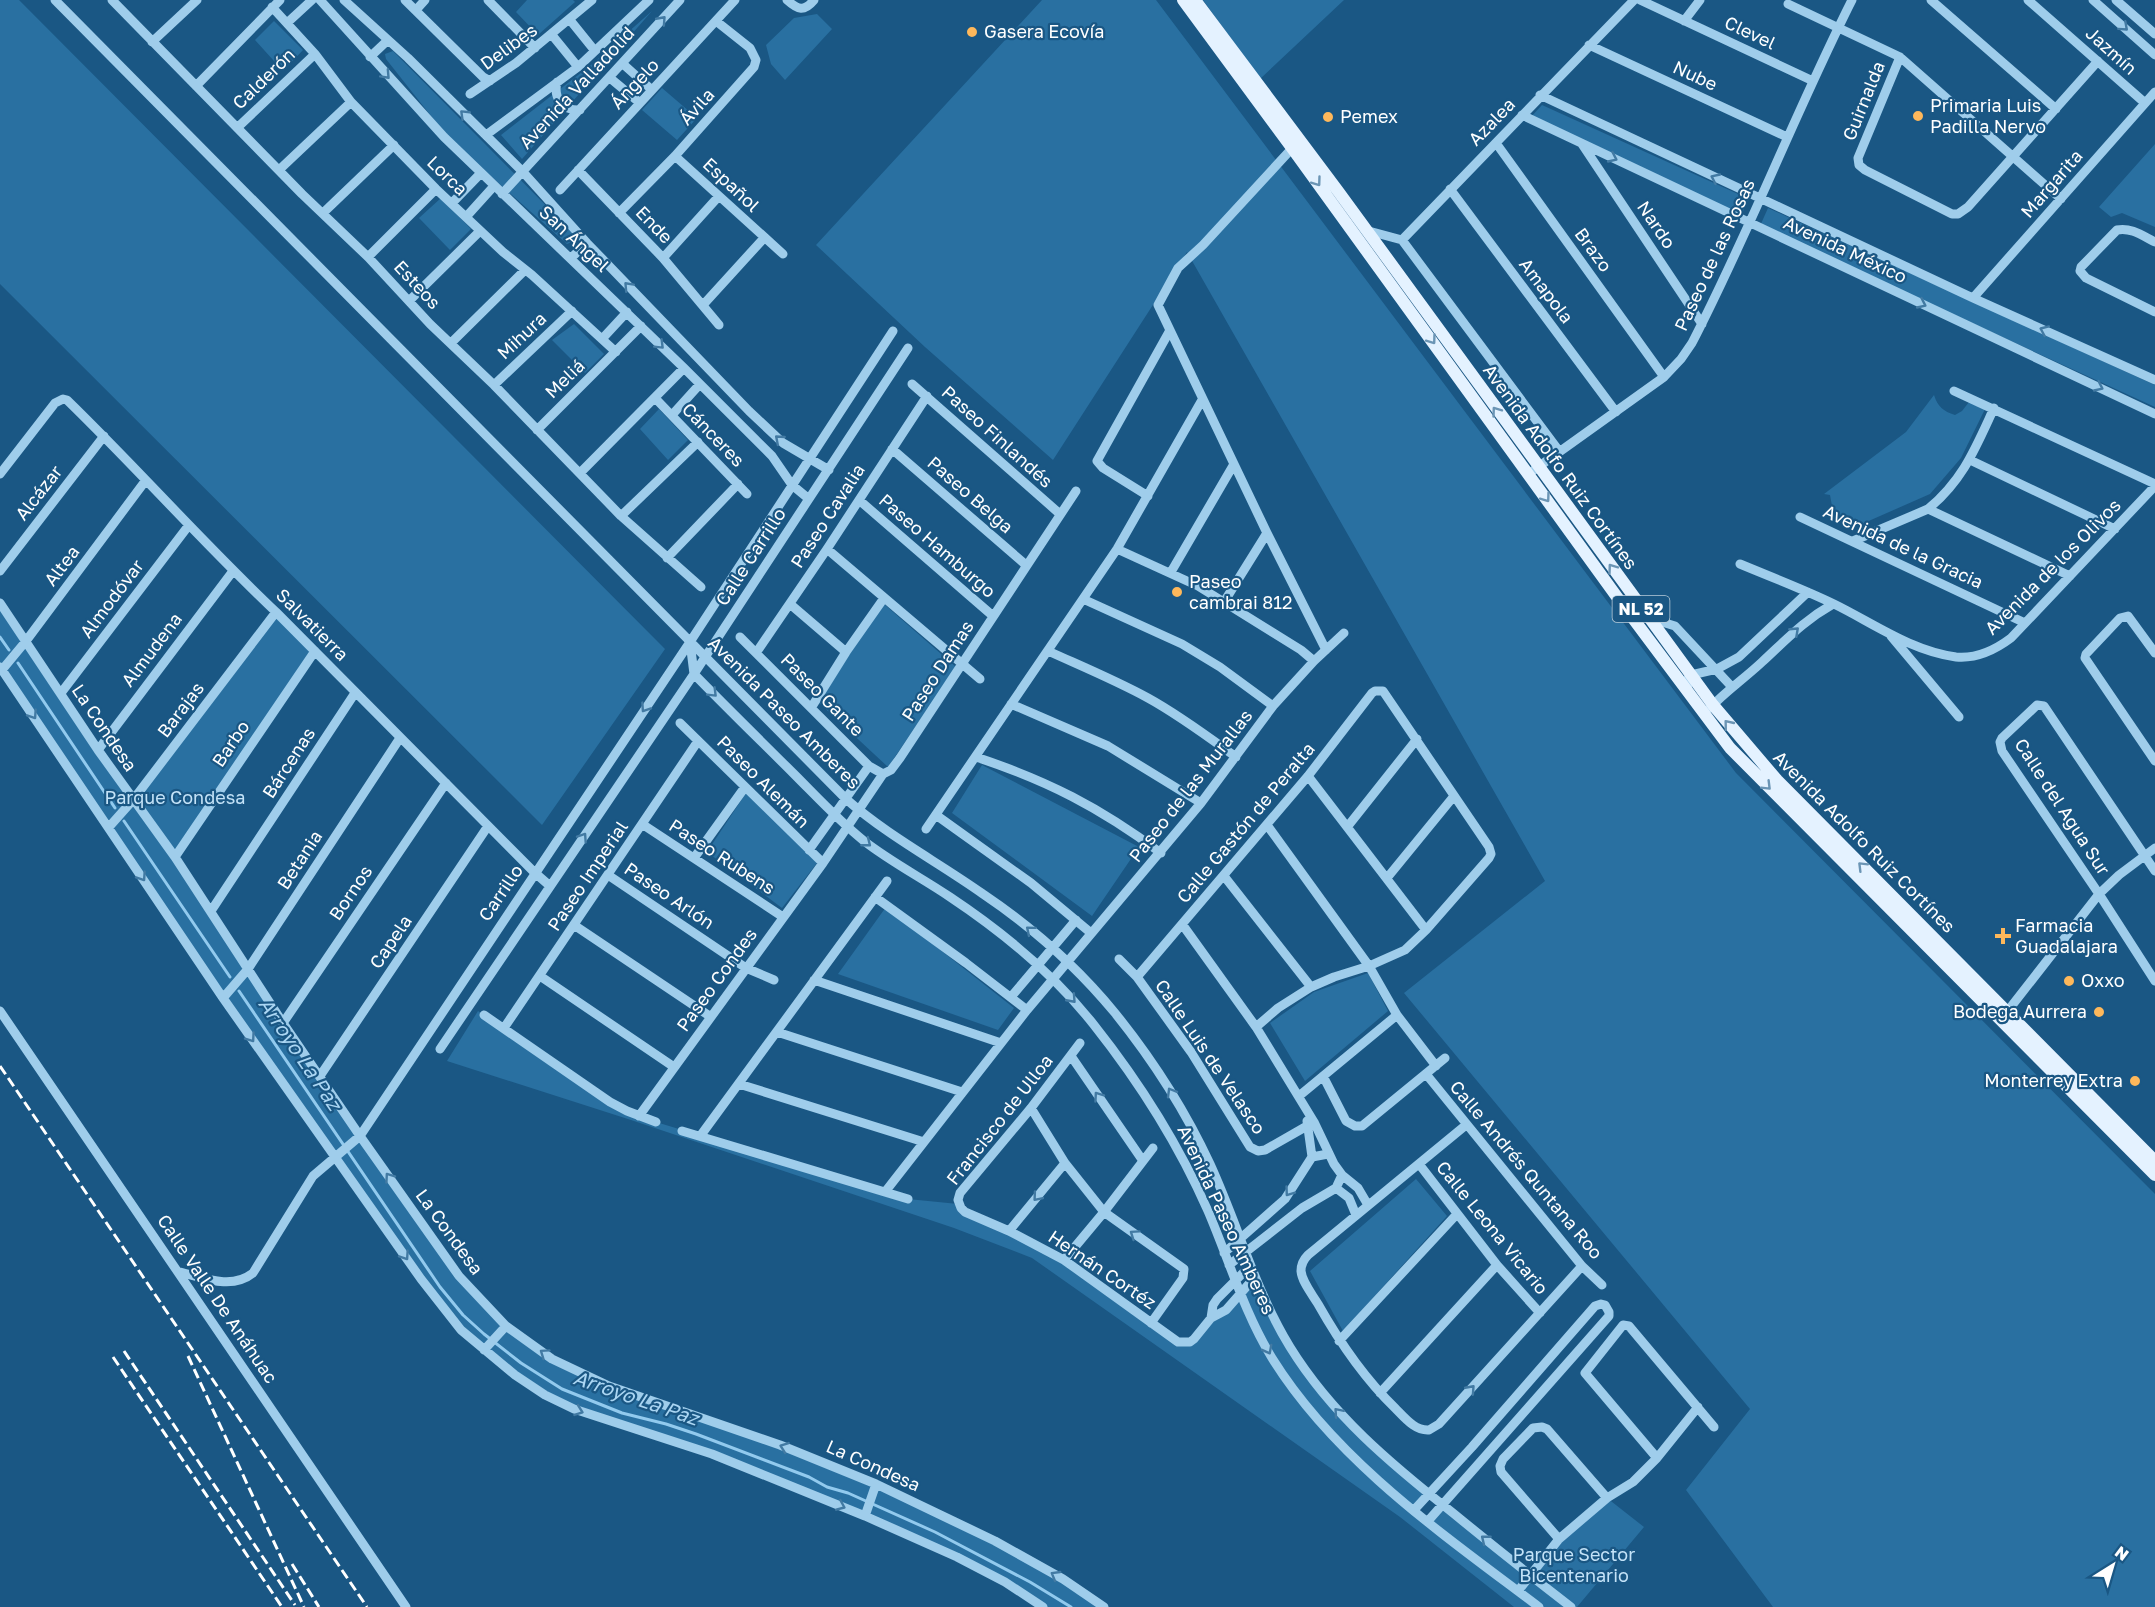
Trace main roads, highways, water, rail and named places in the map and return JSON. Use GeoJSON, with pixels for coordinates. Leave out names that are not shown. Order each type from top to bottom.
{"type":"FeatureCollection","features":[{"type":"Feature","properties":{"kind":"main road"},"geometry":{"type":"LineString","coordinates":[[1183,0],[1296,144],[1533,471],[1652,645],[1688,683],[1731,748],[2003,1016],[2155,1175]]}},
{"type":"Feature","properties":{"kind":"main road","name":"Avenida Adolfo Ruiz Cortínes"},"geometry":{"type":"LineString","coordinates":[[1195,0],[1296,144],[1365,230],[1533,471],[1649,618],[1688,683],[1713,705],[1777,780],[2003,1016],[2155,1161]]}},
{"type":"Feature","properties":{"kind":"waterway","name":"Arroyo La Paz"},"geometry":{"type":"LineString","coordinates":[[0,637],[9,650]]}},
{"type":"Feature","properties":{"kind":"waterway","name":"Arroyo La Paz"},"geometry":{"type":"LineString","coordinates":[[18,663],[115,808]]}},
{"type":"Feature","properties":{"kind":"waterway","name":"Arroyo La Paz"},"geometry":{"type":"LineString","coordinates":[[124,821],[230,977]]}},
{"type":"Feature","properties":{"kind":"waterway","name":"Arroyo La Paz"},"geometry":{"type":"LineString","coordinates":[[239,991],[440,1287],[463,1315],[521,1363],[562,1389],[622,1413],[696,1434],[809,1477],[827,1487],[848,1493],[935,1532],[1030,1582],[1071,1607]]}},
{"type":"Feature","properties":{"kind":"railway"},"geometry":{"type":"LineString","coordinates":[[0,1066],[367,1607]]}},
{"type":"Feature","properties":{"kind":"railway"},"geometry":{"type":"LineString","coordinates":[[124,1351],[295,1605]]}},
{"type":"Feature","properties":{"kind":"railway"},"geometry":{"type":"LineString","coordinates":[[188,1356],[304,1607]]}},
{"type":"Feature","properties":{"kind":"railway"},"geometry":{"type":"LineString","coordinates":[[113,1357],[282,1607]]}},
{"type":"Feature","properties":{"kind":"railway"},"geometry":{"type":"LineString","coordinates":[[292,1564],[319,1607]]}},
{"type":"Feature","properties":{"kind":"place","name":"Gasera Ecovía"},"geometry":{"type":"Point","coordinates":[972,32]}},
{"type":"Feature","properties":{"kind":"place","name":"Primaria Luis Padilla Nervo"},"geometry":{"type":"Point","coordinates":[1918,116]}},
{"type":"Feature","properties":{"kind":"place","name":"Pemex"},"geometry":{"type":"Point","coordinates":[1328,117]}},
{"type":"Feature","properties":{"kind":"place","name":"Paseo cambrai 812"},"geometry":{"type":"Point","coordinates":[1177,592]}},
{"type":"Feature","properties":{"kind":"place","name":"Farmacia Guadalajara"},"geometry":{"type":"Point","coordinates":[2003,936]}},
{"type":"Feature","properties":{"kind":"place","name":"Oxxo"},"geometry":{"type":"Point","coordinates":[2069,981]}},
{"type":"Feature","properties":{"kind":"place","name":"Bodega Aurrera"},"geometry":{"type":"Point","coordinates":[2099,1012]}},
{"type":"Feature","properties":{"kind":"place","name":"Monterrey Extra"},"geometry":{"type":"Point","coordinates":[2135,1081]}},
{"type":"Feature","properties":{"kind":"park label","name":"Parque Condesa"},"geometry":{"type":"Point","coordinates":[175,798]}},
{"type":"Feature","properties":{"kind":"park label","name":"Parque Sector Bicentenario"},"geometry":{"type":"Point","coordinates":[1574,1565]}}]}
